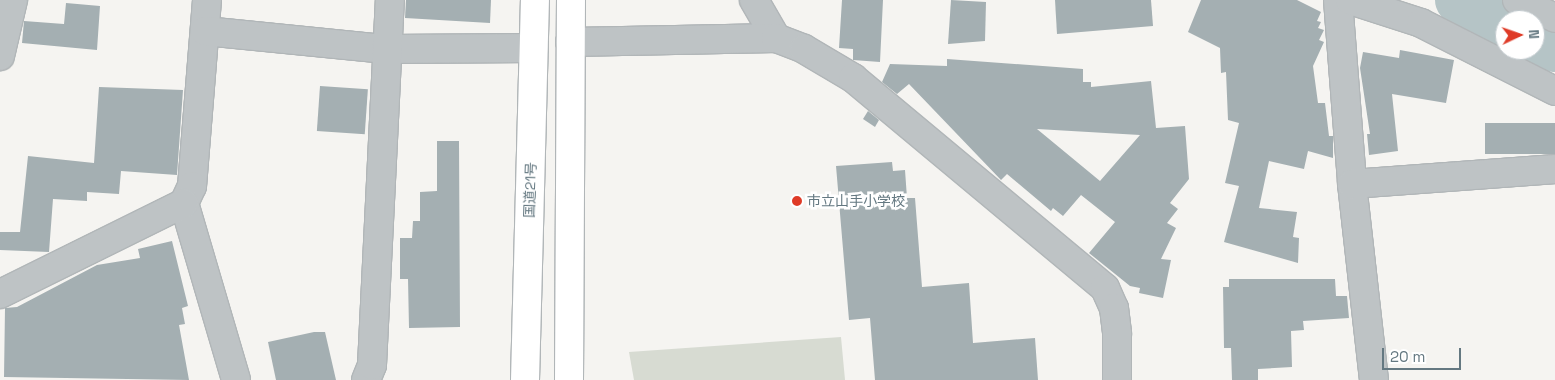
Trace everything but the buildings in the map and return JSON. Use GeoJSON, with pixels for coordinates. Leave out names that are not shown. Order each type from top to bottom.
{"type":"FeatureCollection","features":[{"type":"Feature","properties":{"kind":"highway","name":"国道21号"},"geometry":{"type":"LineString","coordinates":[[525,380],[535,0]]}},
{"type":"Feature","properties":{"kind":"highway"},"geometry":{"type":"LineString","coordinates":[[569,380],[571,0]]}},
{"type":"Feature","properties":{"kind":"street"},"geometry":{"type":"LineString","coordinates":[[0,56],[13,0]]}},
{"type":"Feature","properties":{"kind":"street"},"geometry":{"type":"LineString","coordinates":[[0,294],[184,203],[192,186],[207,0]]}},
{"type":"Feature","properties":{"kind":"street"},"geometry":{"type":"LineString","coordinates":[[366,380],[372,365],[386,49],[390,0]]}},
{"type":"Feature","properties":{"kind":"street"},"geometry":{"type":"LineString","coordinates":[[754,0],[776,38]]}},
{"type":"Feature","properties":{"kind":"street"},"geometry":{"type":"LineString","coordinates":[[1338,0],[1352,184],[1374,380]]}},
{"type":"Feature","properties":{"kind":"street"},"geometry":{"type":"LineString","coordinates":[[1350,0],[1421,23],[1555,91]]}},
{"type":"Feature","properties":{"kind":"street"},"geometry":{"type":"LineString","coordinates":[[1517,0],[1555,18]]}},
{"type":"Feature","properties":{"kind":"street"},"geometry":{"type":"LineString","coordinates":[[205,31],[386,49],[534,48]]}},
{"type":"Feature","properties":{"kind":"street"},"geometry":{"type":"LineString","coordinates":[[570,42],[776,38],[804,49],[853,78],[1105,288],[1114,308],[1117,380]]}},
{"type":"Feature","properties":{"kind":"street"},"geometry":{"type":"LineString","coordinates":[[1352,184],[1555,169]]}},
{"type":"Feature","properties":{"kind":"street"},"geometry":{"type":"LineString","coordinates":[[184,203],[236,380]]}},
{"type":"Feature","properties":{"kind":"shaded area"},"geometry":{"type":"Polygon","coordinates":[[[841,337],[845,380],[634,380],[629,352],[841,337]]]}},
{"type":"Feature","properties":{"kind":"waterway"},"geometry":{"type":"LineString","coordinates":[[1459,0],[1495,18]]}},
{"type":"Feature","properties":{"kind":"waterway"},"geometry":{"type":"LineString","coordinates":[[1545,43],[1555,48]]}},
{"type":"Feature","properties":{"kind":"place","name":"市立山手小学校"},"geometry":{"type":"Point","coordinates":[797,201]}}]}
